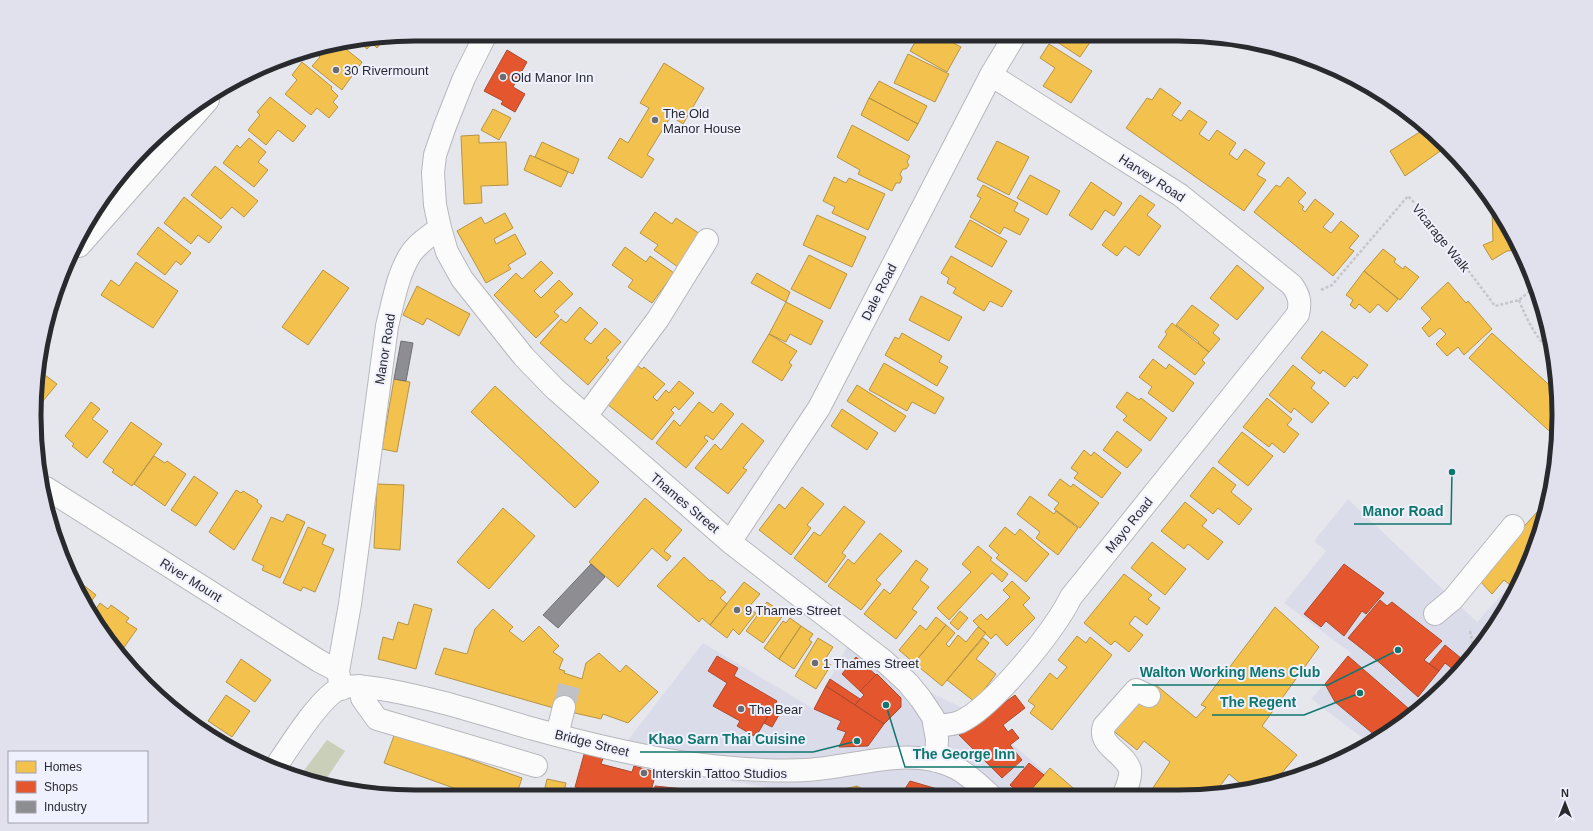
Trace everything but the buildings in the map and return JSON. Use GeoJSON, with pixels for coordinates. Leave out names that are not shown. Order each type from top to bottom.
{"type":"FeatureCollection","features":[{"type":"Feature","properties":{"kind":"street"},"geometry":{"type":"LineString","coordinates":[[440,228],[433,189],[435,155],[462,84],[483,41]]}},
{"type":"Feature","properties":{"kind":"street","name":"Dale Road"},"geometry":{"type":"LineString","coordinates":[[730,542],[819,408],[991,75],[1011,41]]}},
{"type":"Feature","properties":{"kind":"street","name":"Harvey Road"},"geometry":{"type":"LineString","coordinates":[[991,75],[1180,195],[1292,285],[1300,299]]}},
{"type":"Feature","properties":{"kind":"street"},"geometry":{"type":"LineString","coordinates":[[86,238],[200,109]]}},
{"type":"Feature","properties":{"kind":"street","name":"Thames Street"},"geometry":{"type":"LineString","coordinates":[[440,228],[447,252],[462,279],[524,357],[555,390],[730,542],[896,672],[928,707],[935,726],[937,739],[936,761]]}},
{"type":"Feature","properties":{"kind":"street","name":"Manor Road"},"geometry":{"type":"LineString","coordinates":[[346,682],[350,604],[387,326],[398,283],[410,256],[419,245],[440,228]]}},
{"type":"Feature","properties":{"kind":"street"},"geometry":{"type":"LineString","coordinates":[[586,416],[658,319],[707,240]]}},
{"type":"Feature","properties":{"kind":"street","name":"Mayo Road"},"geometry":{"type":"LineString","coordinates":[[935,726],[960,722],[994,695],[1012,676],[1062,615],[1071,597],[1298,314],[1300,299]]}},
{"type":"Feature","properties":{"kind":"street","name":"River Mount"},"geometry":{"type":"LineString","coordinates":[[48,489],[319,661],[346,682]]}},
{"type":"Feature","properties":{"kind":"street"},"geometry":{"type":"LineString","coordinates":[[1435,614],[1453,599],[1513,526]]}},
{"type":"Feature","properties":{"kind":"street"},"geometry":{"type":"LineString","coordinates":[[278,763],[316,711],[330,695],[346,682],[362,698],[377,719],[536,766]]}},
{"type":"Feature","properties":{"kind":"street","name":"Bridge Street"},"geometry":{"type":"LineString","coordinates":[[346,682],[416,695],[557,735],[666,760],[756,769],[807,770],[907,758],[936,761],[957,768],[984,790]]}},
{"type":"Feature","properties":{"kind":"street"},"geometry":{"type":"LineString","coordinates":[[1125,790],[1130,771],[1128,765],[1106,742],[1103,730],[1104,726],[1136,690],[1149,696]]}},
{"type":"Feature","properties":{"kind":"street"},"geometry":{"type":"LineString","coordinates":[[557,735],[564,707]]}},
{"type":"Feature","properties":{"kind":"path","name":"Vicarage Walk"},"geometry":{"type":"LineString","coordinates":[[1300,299],[1332,285],[1408,196],[1432,222],[1495,306],[1518,300],[1530,290]]}},
{"type":"Feature","properties":{"kind":"path"},"geometry":{"type":"LineString","coordinates":[[1518,300],[1534,334],[1546,347]]}},
{"type":"Feature","properties":{"kind":"path"},"geometry":{"type":"LineString","coordinates":[[1470,631],[1473,646]]}},
{"type":"Feature","properties":{"kind":"shaded area"},"geometry":{"type":"Polygon","coordinates":[[[1348,499],[1477,622],[1503,593],[1506,595],[1489,624],[1475,643],[1442,680],[1405,713],[1365,740],[1311,699],[1351,653],[1284,603],[1326,551],[1314,541],[1348,499]]]}},
{"type":"Feature","properties":{"kind":"shaded area"},"geometry":{"type":"Polygon","coordinates":[[[851,639],[901,679],[978,715],[1066,790],[765,790],[765,787],[660,770],[620,761],[628,740],[703,643],[814,709],[851,639]]]}},
{"type":"Feature","properties":{"kind":"green space"},"geometry":{"type":"Polygon","coordinates":[[[327,740],[345,751],[326,779],[303,772],[327,740]]]}},
{"type":"Feature","properties":{"kind":"tunnel"},"geometry":{"type":"LineString","coordinates":[[564,707],[572,676]]}},
{"type":"Feature","properties":{"kind":"place","name":"30 Rivermount"},"geometry":{"type":"Point","coordinates":[336,70]}},
{"type":"Feature","properties":{"kind":"place","name":"Old Manor Inn"},"geometry":{"type":"Point","coordinates":[503,77]}},
{"type":"Feature","properties":{"kind":"place","name":"The Old Manor House"},"geometry":{"type":"Point","coordinates":[655,120]}},
{"type":"Feature","properties":{"kind":"place","name":"Manor Road"},"geometry":{"type":"Point","coordinates":[1452,472]}},
{"type":"Feature","properties":{"kind":"place","name":"9 Thames Street"},"geometry":{"type":"Point","coordinates":[737,610]}},
{"type":"Feature","properties":{"kind":"place","name":"Walton Working Mens Club"},"geometry":{"type":"Point","coordinates":[1398,650]}},
{"type":"Feature","properties":{"kind":"place","name":"1 Thames Street"},"geometry":{"type":"Point","coordinates":[815,663]}},
{"type":"Feature","properties":{"kind":"place","name":"The Regent"},"geometry":{"type":"Point","coordinates":[1360,693]}},
{"type":"Feature","properties":{"kind":"place","name":"The George Inn"},"geometry":{"type":"Point","coordinates":[886,705]}},
{"type":"Feature","properties":{"kind":"place","name":"The Bear"},"geometry":{"type":"Point","coordinates":[741,709]}},
{"type":"Feature","properties":{"kind":"place","name":"Khao Sarn Thai Cuisine"},"geometry":{"type":"Point","coordinates":[857,741]}},
{"type":"Feature","properties":{"kind":"place","name":"Interskin Tattoo Studios"},"geometry":{"type":"Point","coordinates":[644,773]}}]}
